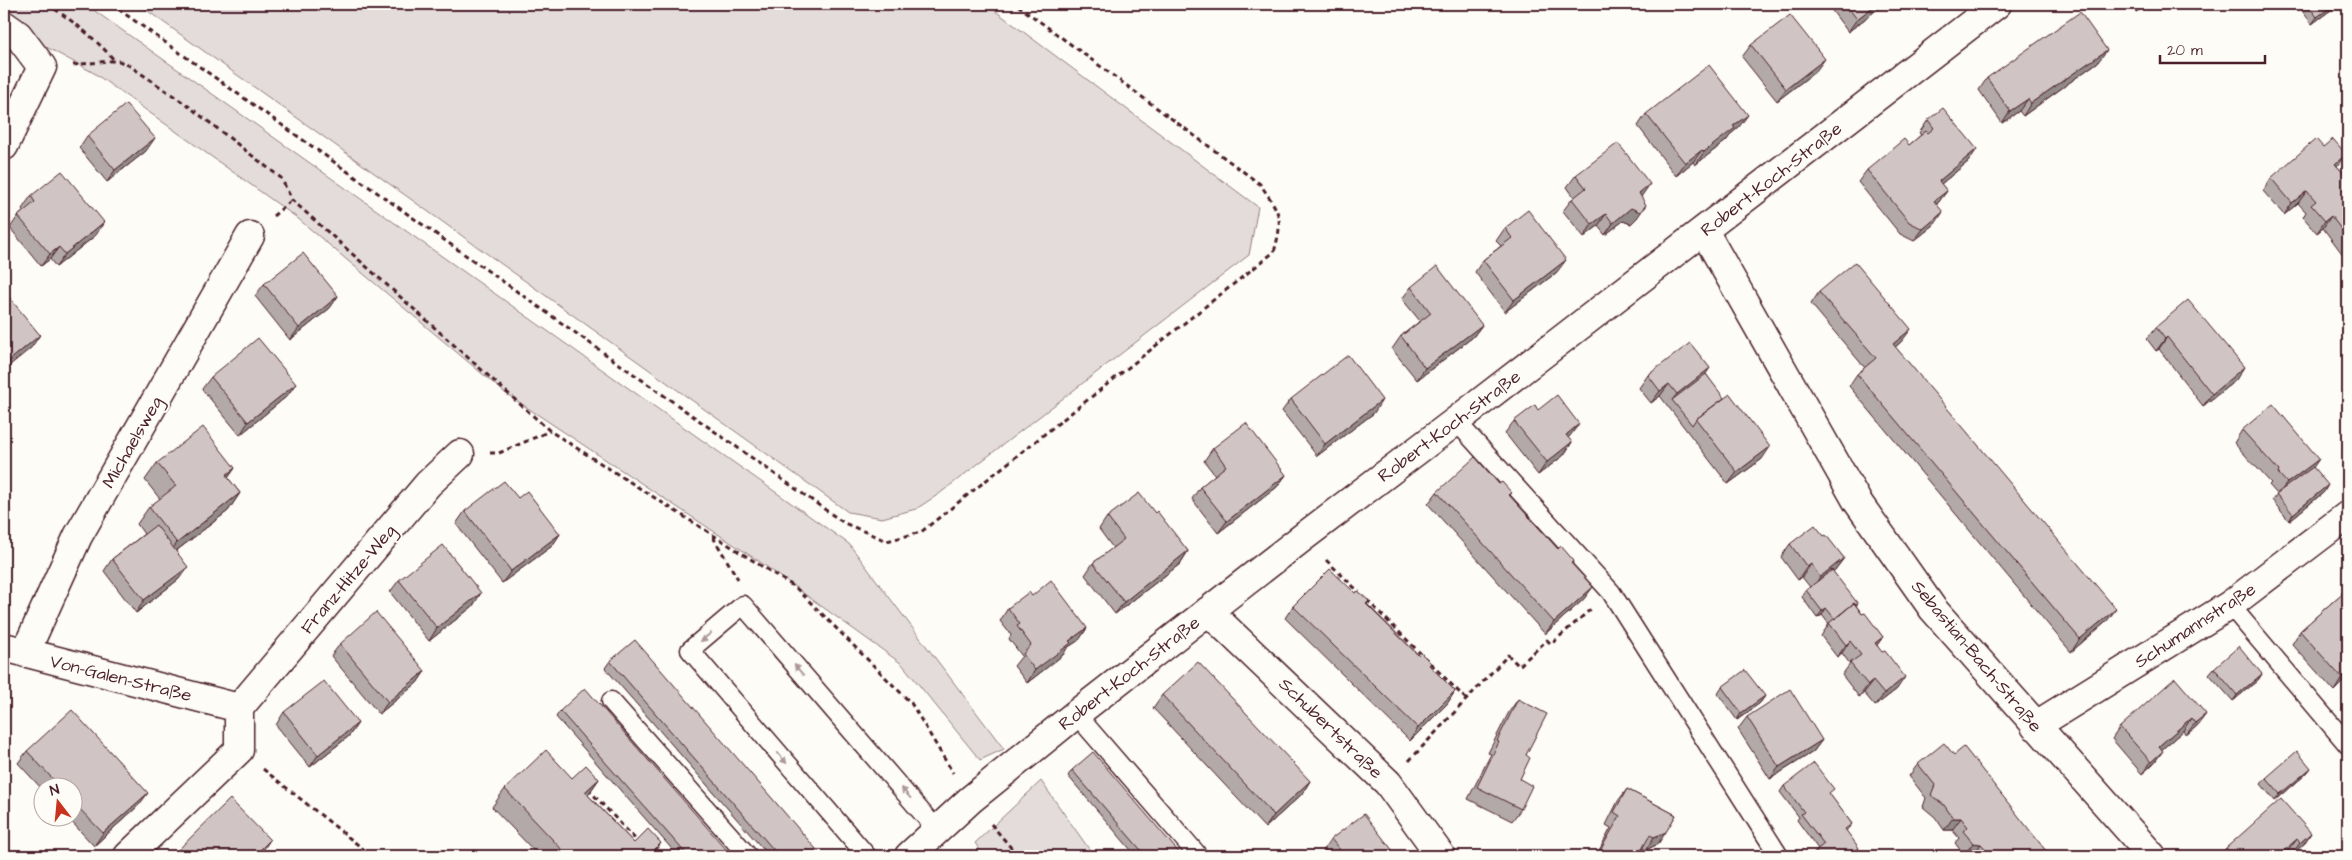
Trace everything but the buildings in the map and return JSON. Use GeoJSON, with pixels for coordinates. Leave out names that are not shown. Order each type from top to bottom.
{"type":"FeatureCollection","features":[{"type":"Feature","properties":{"kind":"street","name":"Robert-Koch-Straße"},"geometry":{"type":"LineString","coordinates":[[916,854],[970,800],[1076,714],[1997,4]]}},
{"type":"Feature","properties":{"kind":"street"},"geometry":{"type":"LineString","coordinates":[[4,25],[18,35],[42,67],[4,146]]}},
{"type":"Feature","properties":{"kind":"street","name":"Sebastian-Bach-Straße"},"geometry":{"type":"LineString","coordinates":[[1704,231],[1857,501],[1933,609],[2152,856]]}},
{"type":"Feature","properties":{"kind":"street","name":"Michaelsweg"},"geometry":{"type":"LineString","coordinates":[[14,650],[250,236]]}},
{"type":"Feature","properties":{"kind":"street","name":"Franz-Hitze-Weg"},"geometry":{"type":"LineString","coordinates":[[239,708],[428,484],[460,454]]}},
{"type":"Feature","properties":{"kind":"street","name":"Schumannstraße"},"geometry":{"type":"LineString","coordinates":[[2035,726],[2230,605],[2348,515]]}},
{"type":"Feature","properties":{"kind":"street","name":"Schubertstraße"},"geometry":{"type":"LineString","coordinates":[[1208,611],[1388,783],[1441,856]]}},
{"type":"Feature","properties":{"kind":"street","name":"Von-Galen-Straße"},"geometry":{"type":"LineString","coordinates":[[14,650],[239,708]]}},
{"type":"Feature","properties":{"kind":"street"},"geometry":{"type":"LineString","coordinates":[[128,856],[239,750],[239,708]]}},
{"type":"Feature","properties":{"kind":"lane"},"geometry":{"type":"LineString","coordinates":[[1456,421],[1611,592],[1779,856]]}},
{"type":"Feature","properties":{"kind":"lane"},"geometry":{"type":"LineString","coordinates":[[867,856],[690,650],[743,605],[938,830]]}},
{"type":"Feature","properties":{"kind":"lane"},"geometry":{"type":"LineString","coordinates":[[2230,605],[2348,745]]}},
{"type":"Feature","properties":{"kind":"lane"},"geometry":{"type":"LineString","coordinates":[[611,701],[748,856]]}},
{"type":"Feature","properties":{"kind":"lane"},"geometry":{"type":"LineString","coordinates":[[1076,714],[1196,854]]}},
{"type":"Feature","properties":{"kind":"path"},"geometry":{"type":"LineString","coordinates":[[47,4],[74,21],[100,44],[115,61]]}},
{"type":"Feature","properties":{"kind":"path"},"geometry":{"type":"LineString","coordinates":[[111,4],[844,523],[887,542],[921,532],[1274,252],[1280,230],[1278,212],[1260,184],[1016,4]]}},
{"type":"Feature","properties":{"kind":"path"},"geometry":{"type":"LineString","coordinates":[[42,67],[115,61],[130,66],[187,105],[281,178],[292,200],[550,431],[796,588],[911,703],[970,800],[1018,856]]}},
{"type":"Feature","properties":{"kind":"path"},"geometry":{"type":"LineString","coordinates":[[460,454],[499,453],[550,431]]}},
{"type":"Feature","properties":{"kind":"path"},"geometry":{"type":"LineString","coordinates":[[713,536],[740,584],[743,605]]}},
{"type":"Feature","properties":{"kind":"path"},"geometry":{"type":"LineString","coordinates":[[1302,538],[1428,659],[1466,699]]}},
{"type":"Feature","properties":{"kind":"path"},"geometry":{"type":"LineString","coordinates":[[1388,783],[1508,656],[1519,666],[1547,640],[1551,644],[1611,592]]}},
{"type":"Feature","properties":{"kind":"path"},"geometry":{"type":"LineString","coordinates":[[1359,602],[1364,597]]}},
{"type":"Feature","properties":{"kind":"path"},"geometry":{"type":"LineString","coordinates":[[1422,665],[1428,659]]}},
{"type":"Feature","properties":{"kind":"path"},"geometry":{"type":"LineString","coordinates":[[239,750],[372,856]]}},
{"type":"Feature","properties":{"kind":"path"},"geometry":{"type":"LineString","coordinates":[[585,786],[644,849]]}},
{"type":"Feature","properties":{"kind":"shaded area"},"geometry":{"type":"Polygon","coordinates":[[[4,4],[85,4],[849,544],[1004,749],[980,760],[902,664],[760,562],[505,393],[296,217],[94,73],[37,42],[4,18],[4,4]]]}},
{"type":"Feature","properties":{"kind":"shaded area"},"geometry":{"type":"Polygon","coordinates":[[[138,4],[986,4],[1258,207],[1249,255],[939,494],[916,509],[882,518],[848,512],[138,4]]]}},
{"type":"Feature","properties":{"kind":"shaded area"},"geometry":{"type":"Polygon","coordinates":[[[1041,781],[1094,856],[984,856],[975,843],[1041,781]]]}}]}
